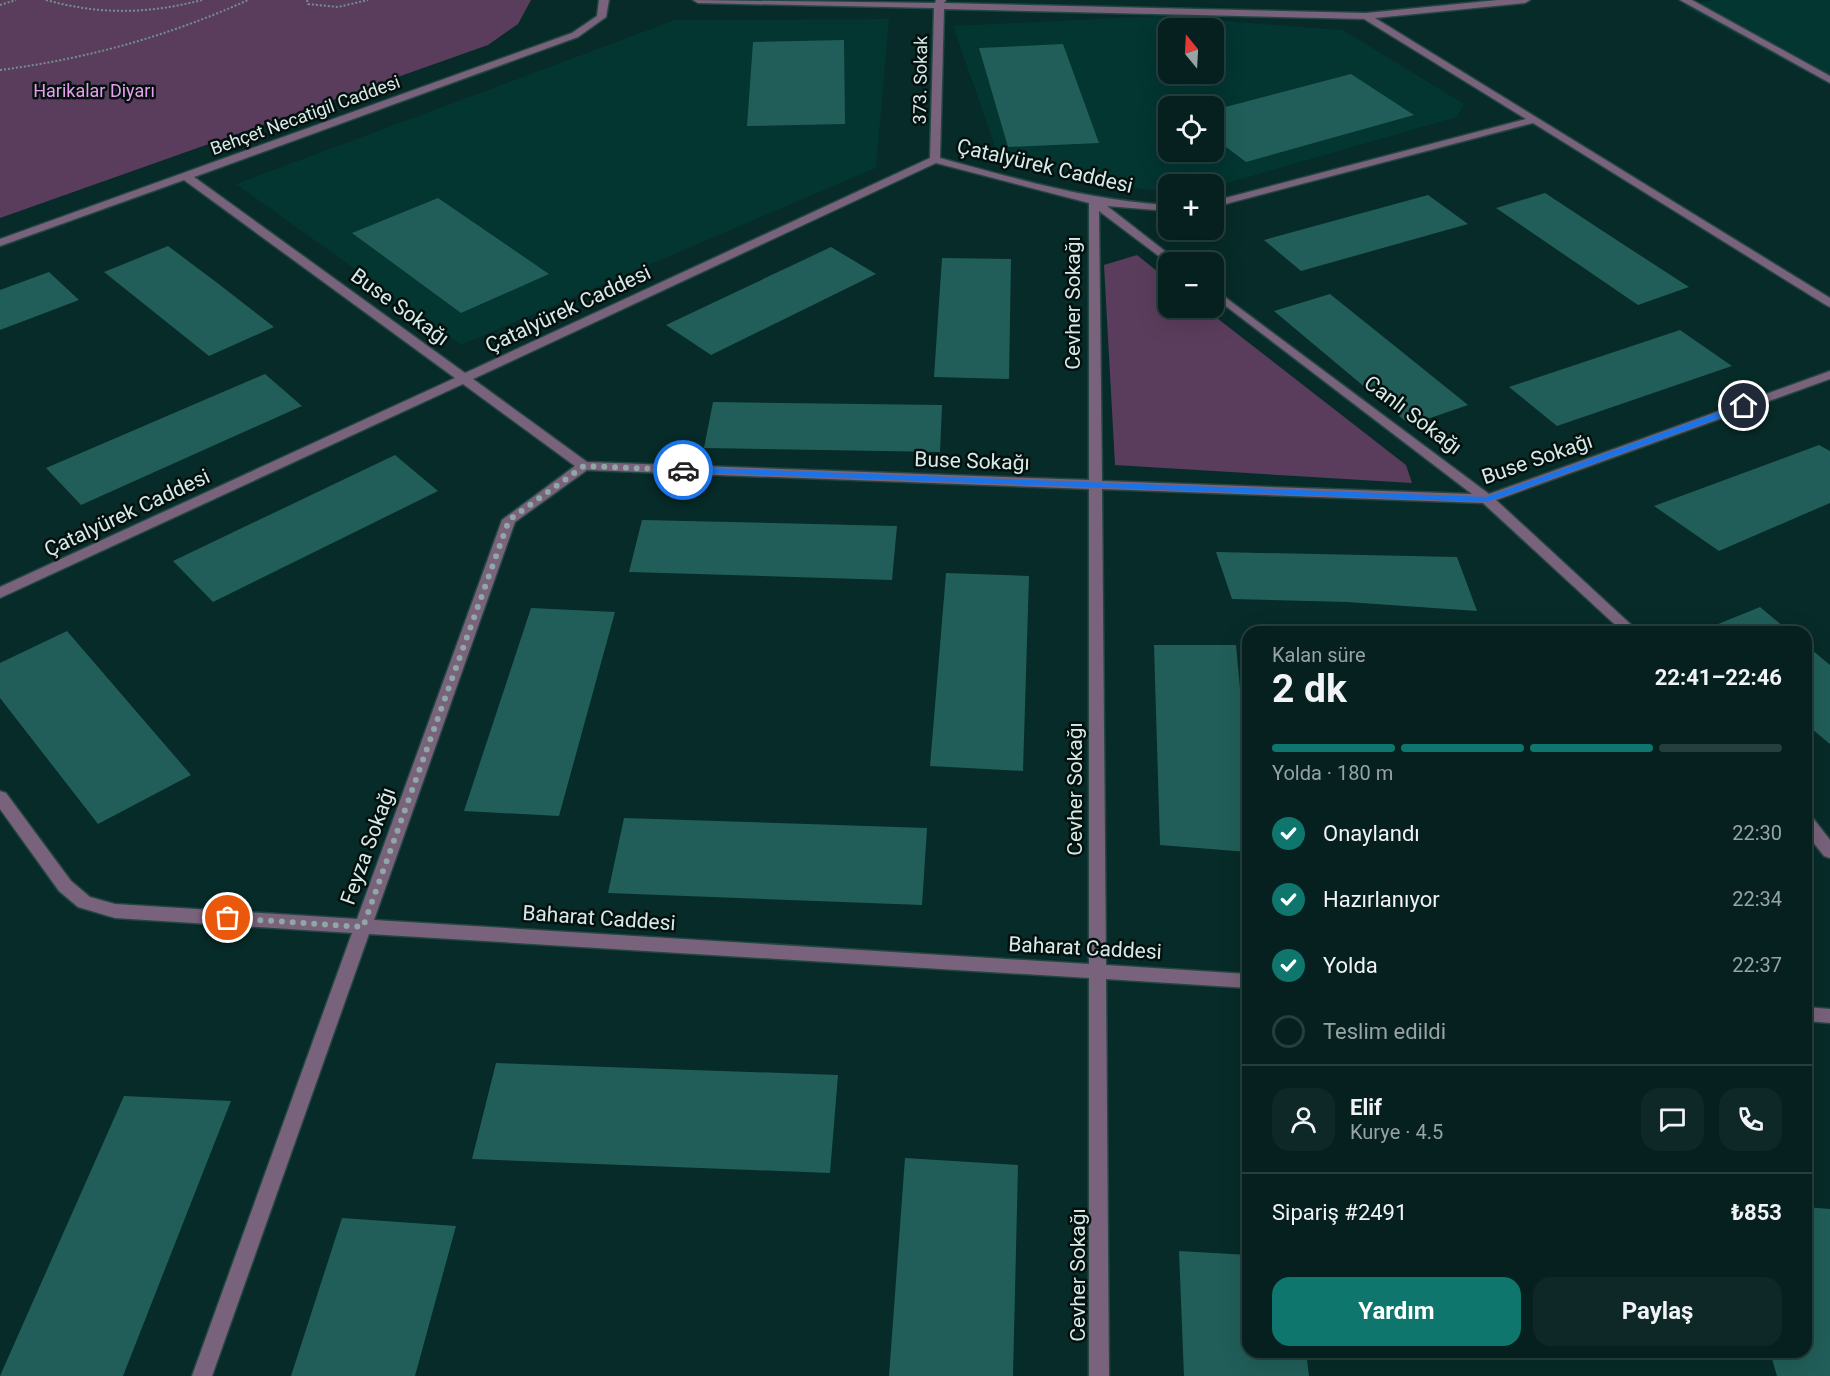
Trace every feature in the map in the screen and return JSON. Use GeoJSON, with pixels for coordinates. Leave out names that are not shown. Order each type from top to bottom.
{"type":"FeatureCollection","features":[{"type":"Feature","properties":{"kind":"street","name":"Behçet Necatigil Caddesi"},"geometry":{"type":"LineString","coordinates":[[0,243],[575,35],[601,17],[604,0]]}},
{"type":"Feature","properties":{"kind":"street"},"geometry":{"type":"LineString","coordinates":[[698,0],[1093,5],[1366,16],[1525,0]]}},
{"type":"Feature","properties":{"kind":"street"},"geometry":{"type":"LineString","coordinates":[[1685,0],[1830,80]]}},
{"type":"Feature","properties":{"kind":"street","name":"373. Sokak"},"geometry":{"type":"LineString","coordinates":[[935,160],[940,3]]}},
{"type":"Feature","properties":{"kind":"street"},"geometry":{"type":"LineString","coordinates":[[1366,16],[1830,303]]}},
{"type":"Feature","properties":{"kind":"street"},"geometry":{"type":"LineString","coordinates":[[1224,201],[1534,120]]}},
{"type":"Feature","properties":{"kind":"street","name":"Çatalyürek Caddesi"},"geometry":{"type":"LineString","coordinates":[[0,594],[935,160],[1094,201],[1158,208]]}},
{"type":"Feature","properties":{"kind":"street","name":"Buse Sokağı"},"geometry":{"type":"LineString","coordinates":[[186,176],[584,466],[1487,499],[1830,375]]}},
{"type":"Feature","properties":{"kind":"street"},"geometry":{"type":"LineString","coordinates":[[1094,201],[1161,252]]}},
{"type":"Feature","properties":{"kind":"street","name":"Cevher Sokağı"},"geometry":{"type":"LineString","coordinates":[[1094,201],[1099,1376]]}},
{"type":"Feature","properties":{"kind":"street","name":"Canlı Sokağı"},"geometry":{"type":"LineString","coordinates":[[1224,300],[1487,499],[1625,626]]}},
{"type":"Feature","properties":{"kind":"street","name":"Feyza Sokağı"},"geometry":{"type":"LineString","coordinates":[[202,1376],[509,520],[584,466]]}},
{"type":"Feature","properties":{"kind":"street","name":"Baharat Caddesi"},"geometry":{"type":"LineString","coordinates":[[0,797],[65,886],[84,902],[115,911],[1242,981]]}},
{"type":"Feature","properties":{"kind":"street"},"geometry":{"type":"LineString","coordinates":[[1812,829],[1830,852]]}},
{"type":"Feature","properties":{"kind":"street"},"geometry":{"type":"LineString","coordinates":[[1812,1014],[1830,1016]]}},
{"type":"Feature","properties":{"kind":"path"},"geometry":{"type":"LineString","coordinates":[[0,5],[16,0]]}},
{"type":"Feature","properties":{"kind":"path"},"geometry":{"type":"LineString","coordinates":[[46,0],[101,13],[153,11],[202,0]]}},
{"type":"Feature","properties":{"kind":"path"},"geometry":{"type":"LineString","coordinates":[[0,70],[114,49],[184,27],[247,0],[255,0]]}},
{"type":"Feature","properties":{"kind":"path"},"geometry":{"type":"LineString","coordinates":[[307,0],[308,4],[326,9],[350,7],[368,0]]}},
{"type":"Feature","properties":{"kind":"shaded area"},"geometry":{"type":"Polygon","coordinates":[[[1713,0],[1830,0],[1830,85],[1683,6],[1713,0]]]}},
{"type":"Feature","properties":{"kind":"shaded area"},"geometry":{"type":"Polygon","coordinates":[[[1156,16],[1183,18],[1158,18],[1158,84],[1224,84],[1224,21],[1343,30],[1464,104],[1457,117],[1224,184],[1224,174],[1158,174],[1158,190],[1141,189],[998,155],[953,26],[1156,16]]]}},
{"type":"Feature","properties":{"kind":"shaded area"},"geometry":{"type":"Polygon","coordinates":[[[889,19],[876,168],[461,345],[236,184],[675,20],[889,19]]]}},
{"type":"Feature","properties":{"kind":"green space","name":"Harikalar Diyarı"},"geometry":{"type":"Polygon","coordinates":[[[0,0],[531,0],[518,24],[488,45],[0,218],[0,0]]]}},
{"type":"Feature","properties":{"kind":"green space"},"geometry":{"type":"Polygon","coordinates":[[[1137,255],[1158,272],[1158,318],[1217,318],[1406,465],[1412,483],[1115,465],[1104,265],[1137,255]]]}},
{"type":"Feature","properties":{"kind":"building"},"geometry":{"type":"Polygon","coordinates":[[[844,40],[845,124],[747,126],[753,42],[844,40]]]}},
{"type":"Feature","properties":{"kind":"building"},"geometry":{"type":"Polygon","coordinates":[[[1063,44],[1099,143],[1008,147],[979,48],[1063,44]]]}},
{"type":"Feature","properties":{"kind":"building"},"geometry":{"type":"Polygon","coordinates":[[[1351,74],[1414,115],[1246,162],[1224,146],[1224,107],[1351,74]]]}},
{"type":"Feature","properties":{"kind":"building"},"geometry":{"type":"Polygon","coordinates":[[[1545,193],[1689,287],[1638,305],[1496,208],[1545,193]]]}},
{"type":"Feature","properties":{"kind":"building"},"geometry":{"type":"Polygon","coordinates":[[[1428,195],[1468,224],[1301,271],[1264,240],[1428,195]]]}},
{"type":"Feature","properties":{"kind":"building"},"geometry":{"type":"Polygon","coordinates":[[[438,198],[549,274],[461,313],[352,233],[438,198]]]}},
{"type":"Feature","properties":{"kind":"building"},"geometry":{"type":"Polygon","coordinates":[[[168,246],[274,327],[209,356],[104,272],[168,246]]]}},
{"type":"Feature","properties":{"kind":"building"},"geometry":{"type":"Polygon","coordinates":[[[831,247],[876,274],[711,355],[666,325],[831,247]]]}},
{"type":"Feature","properties":{"kind":"building"},"geometry":{"type":"Polygon","coordinates":[[[942,258],[1011,259],[1009,379],[934,377],[942,258]]]}},
{"type":"Feature","properties":{"kind":"building"},"geometry":{"type":"Polygon","coordinates":[[[49,272],[79,300],[0,330],[0,290],[49,272]]]}},
{"type":"Feature","properties":{"kind":"building"},"geometry":{"type":"Polygon","coordinates":[[[1330,294],[1468,405],[1410,425],[1274,311],[1330,294]]]}},
{"type":"Feature","properties":{"kind":"building"},"geometry":{"type":"Polygon","coordinates":[[[1680,330],[1732,366],[1557,426],[1509,387],[1680,330]]]}},
{"type":"Feature","properties":{"kind":"building"},"geometry":{"type":"Polygon","coordinates":[[[265,374],[302,406],[81,505],[46,468],[265,374]]]}},
{"type":"Feature","properties":{"kind":"building"},"geometry":{"type":"Polygon","coordinates":[[[713,402],[942,405],[940,452],[704,448],[713,402]]]}},
{"type":"Feature","properties":{"kind":"building"},"geometry":{"type":"Polygon","coordinates":[[[1819,445],[1830,451],[1830,503],[1719,551],[1654,506],[1819,445]]]}},
{"type":"Feature","properties":{"kind":"building"},"geometry":{"type":"Polygon","coordinates":[[[395,455],[438,491],[213,602],[173,561],[395,455]]]}},
{"type":"Feature","properties":{"kind":"building"},"geometry":{"type":"Polygon","coordinates":[[[642,520],[897,526],[892,580],[629,572],[642,520]]]}},
{"type":"Feature","properties":{"kind":"building"},"geometry":{"type":"Polygon","coordinates":[[[1216,552],[1457,557],[1477,611],[1347,602],[1232,599],[1216,552]]]}},
{"type":"Feature","properties":{"kind":"building"},"geometry":{"type":"Polygon","coordinates":[[[946,573],[1029,576],[1023,771],[930,766],[946,573]]]}},
{"type":"Feature","properties":{"kind":"building"},"geometry":{"type":"Polygon","coordinates":[[[1760,607],[1783,626],[1713,626],[1760,607]]]}},
{"type":"Feature","properties":{"kind":"building"},"geometry":{"type":"Polygon","coordinates":[[[531,608],[615,612],[559,816],[464,811],[531,608]]]}},
{"type":"Feature","properties":{"kind":"building"},"geometry":{"type":"Polygon","coordinates":[[[67,631],[191,775],[98,824],[0,698],[0,663],[67,631]]]}},
{"type":"Feature","properties":{"kind":"building"},"geometry":{"type":"Polygon","coordinates":[[[1154,645],[1236,645],[1242,710],[1242,852],[1160,845],[1154,645]]]}},
{"type":"Feature","properties":{"kind":"building"},"geometry":{"type":"Polygon","coordinates":[[[1812,650],[1830,665],[1830,744],[1812,729],[1812,650]]]}},
{"type":"Feature","properties":{"kind":"building"},"geometry":{"type":"Polygon","coordinates":[[[624,818],[927,828],[922,905],[608,893],[624,818]]]}},
{"type":"Feature","properties":{"kind":"building"},"geometry":{"type":"Polygon","coordinates":[[[496,1063],[838,1075],[830,1173],[472,1159],[496,1063]]]}},
{"type":"Feature","properties":{"kind":"building"},"geometry":{"type":"Polygon","coordinates":[[[124,1096],[231,1101],[123,1376],[0,1376],[124,1096]]]}},
{"type":"Feature","properties":{"kind":"building"},"geometry":{"type":"Polygon","coordinates":[[[905,1158],[1018,1165],[1013,1376],[889,1376],[905,1158]]]}},
{"type":"Feature","properties":{"kind":"building"},"geometry":{"type":"Polygon","coordinates":[[[1812,1208],[1830,1209],[1830,1376],[1777,1376],[1772,1358],[1812,1358],[1812,1208]]]}},
{"type":"Feature","properties":{"kind":"building"},"geometry":{"type":"Polygon","coordinates":[[[342,1218],[456,1226],[415,1376],[291,1376],[342,1218]]]}},
{"type":"Feature","properties":{"kind":"building"},"geometry":{"type":"Polygon","coordinates":[[[1179,1251],[1242,1255],[1242,1358],[1307,1358],[1309,1376],[1184,1376],[1179,1251]]]}},
{"type":"Feature","properties":{"kind":"way so far"},"geometry":{"type":"LineString","coordinates":[[228,918],[363,927],[509,520],[584,466],[683,470]]}},
{"type":"Feature","properties":{"kind":"route"},"geometry":{"type":"LineString","coordinates":[[683,470],[1487,499],[1744,406]]}}]}
